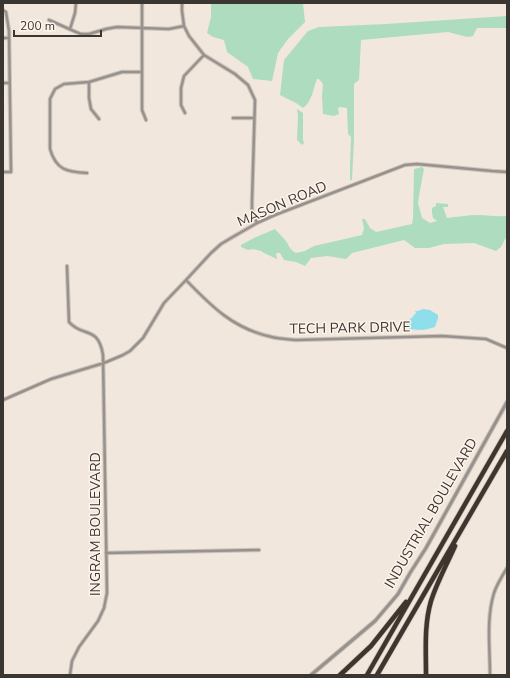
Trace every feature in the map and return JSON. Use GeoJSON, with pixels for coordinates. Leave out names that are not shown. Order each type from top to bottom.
{"type":"FeatureCollection","features":[{"type":"Feature","properties":{"kind":"highway"},"geometry":{"type":"LineString","coordinates":[[367,675],[507,431]]}},
{"type":"Feature","properties":{"kind":"highway"},"geometry":{"type":"LineString","coordinates":[[377,675],[507,451]]}},
{"type":"Feature","properties":{"kind":"highway"},"geometry":{"type":"LineString","coordinates":[[426,675],[427,621],[431,601],[466,521]]}},
{"type":"Feature","properties":{"kind":"highway"},"geometry":{"type":"LineString","coordinates":[[340,675],[371,646],[417,588]]}},
{"type":"Feature","properties":{"kind":"street"},"geometry":{"type":"LineString","coordinates":[[70,29],[75,14],[76,3]]}},
{"type":"Feature","properties":{"kind":"street"},"geometry":{"type":"LineString","coordinates":[[142,3],[142,110],[146,120]]}},
{"type":"Feature","properties":{"kind":"street"},"geometry":{"type":"LineString","coordinates":[[182,3],[184,26],[189,36],[204,55],[235,74],[248,85],[254,100],[252,202],[254,216],[257,223]]}},
{"type":"Feature","properties":{"kind":"street"},"geometry":{"type":"LineString","coordinates":[[3,10],[6,12],[9,31],[11,172],[3,172]]}},
{"type":"Feature","properties":{"kind":"street"},"geometry":{"type":"LineString","coordinates":[[49,20],[76,32],[88,34],[111,28],[169,29],[184,26]]}},
{"type":"Feature","properties":{"kind":"street"},"geometry":{"type":"LineString","coordinates":[[3,38],[8,38]]}},
{"type":"Feature","properties":{"kind":"street"},"geometry":{"type":"LineString","coordinates":[[184,113],[180,105],[181,88],[184,76],[204,55]]}},
{"type":"Feature","properties":{"kind":"street"},"geometry":{"type":"LineString","coordinates":[[87,173],[73,173],[67,171],[59,166],[52,157],[50,150],[50,99],[55,89],[64,84],[89,82],[122,72],[142,72]]}},
{"type":"Feature","properties":{"kind":"street"},"geometry":{"type":"LineString","coordinates":[[89,82],[91,109],[99,119]]}},
{"type":"Feature","properties":{"kind":"street"},"geometry":{"type":"LineString","coordinates":[[3,83],[9,83]]}},
{"type":"Feature","properties":{"kind":"street"},"geometry":{"type":"LineString","coordinates":[[233,118],[254,118]]}},
{"type":"Feature","properties":{"kind":"street","name":"MASON ROAD"},"geometry":{"type":"LineString","coordinates":[[3,400],[54,378],[104,363],[124,355],[137,345],[143,338],[164,303],[211,253],[221,244],[257,223],[405,165],[418,164],[507,172]]}},
{"type":"Feature","properties":{"kind":"street","name":"INGRAM BOULEVARD"},"geometry":{"type":"LineString","coordinates":[[67,266],[69,322],[75,328],[90,333],[97,338],[102,348],[104,363],[107,593],[104,608],[98,621],[79,647],[72,661],[70,675]]}},
{"type":"Feature","properties":{"kind":"street","name":"TECH PARK DRIVE"},"geometry":{"type":"LineString","coordinates":[[186,280],[204,299],[225,317],[249,330],[274,338],[296,340],[442,336],[486,339],[507,348]]}},
{"type":"Feature","properties":{"kind":"street","name":"INDUSTRIAL BOULEVARD"},"geometry":{"type":"LineString","coordinates":[[311,675],[375,621],[398,594],[426,548],[507,402]]}},
{"type":"Feature","properties":{"kind":"street"},"geometry":{"type":"LineString","coordinates":[[106,553],[259,550]]}},
{"type":"Feature","properties":{"kind":"street"},"geometry":{"type":"LineString","coordinates":[[490,675],[489,641],[494,593],[500,578],[507,568]]}},
{"type":"Feature","properties":{"kind":"green space"},"geometry":{"type":"Polygon","coordinates":[[[211,3],[303,3],[305,22],[288,39],[278,53],[272,81],[253,79],[248,67],[227,52],[224,40],[213,37],[207,33],[211,17],[211,3]]]}},
{"type":"Feature","properties":{"kind":"green space"},"geometry":{"type":"Polygon","coordinates":[[[507,16],[507,28],[477,28],[473,36],[467,37],[448,32],[361,40],[359,80],[354,84],[352,180],[350,180],[351,137],[348,134],[347,108],[338,108],[339,114],[334,116],[323,114],[323,84],[319,79],[317,79],[312,95],[303,108],[280,95],[284,60],[308,31],[319,27],[507,16]]]}},
{"type":"Feature","properties":{"kind":"green space"},"geometry":{"type":"Polygon","coordinates":[[[297,109],[303,113],[304,143],[302,145],[297,140],[297,109]]]}},
{"type":"Feature","properties":{"kind":"green space"},"geometry":{"type":"Polygon","coordinates":[[[422,167],[424,169],[418,203],[422,218],[430,223],[437,221],[433,218],[432,212],[432,208],[436,206],[436,203],[448,204],[448,207],[443,207],[447,218],[474,215],[507,216],[507,238],[501,247],[496,251],[474,243],[444,244],[429,248],[415,248],[404,240],[352,253],[346,259],[327,256],[311,258],[305,266],[296,262],[284,260],[280,253],[276,253],[277,259],[261,251],[253,249],[248,250],[241,247],[241,245],[254,238],[275,229],[290,248],[296,253],[305,251],[314,246],[362,235],[364,228],[362,219],[365,219],[370,228],[376,232],[412,224],[414,169],[422,167]]]}},
{"type":"Feature","properties":{"kind":"water"},"geometry":{"type":"Polygon","coordinates":[[[423,309],[430,310],[438,315],[435,327],[424,330],[415,330],[405,326],[416,313],[415,311],[423,309]]]}}]}
